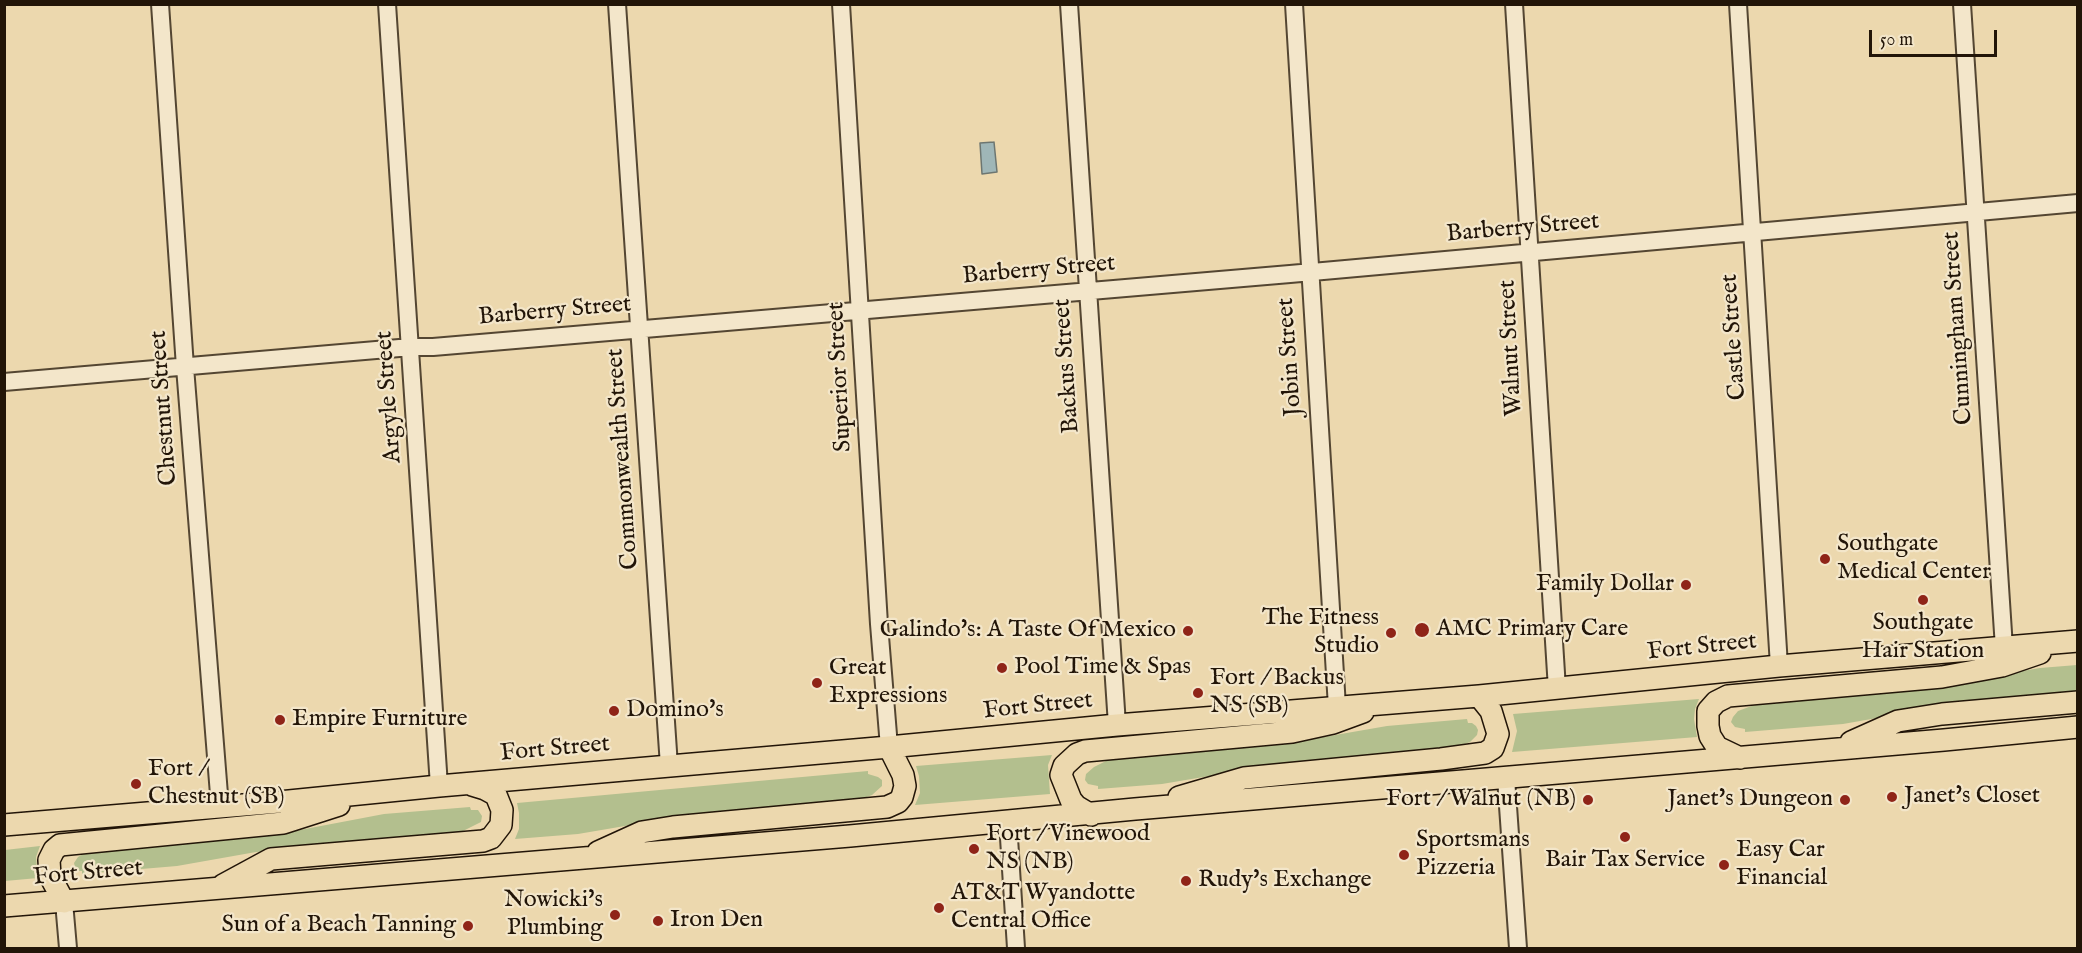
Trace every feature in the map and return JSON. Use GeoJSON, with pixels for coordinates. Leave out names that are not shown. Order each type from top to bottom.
{"type":"FeatureCollection","features":[{"type":"Feature","properties":{"kind":"main road","name":"Fort Street"},"geometry":{"type":"LineString","coordinates":[[4,825],[1117,725],[1479,696],[1779,666],[2076,641]]}},
{"type":"Feature","properties":{"kind":"main road"},"geometry":{"type":"LineString","coordinates":[[1740,758],[1718,747],[1710,736],[1708,726],[1708,711],[1716,702],[1728,696],[1942,677],[2002,666],[2076,641]]}},
{"type":"Feature","properties":{"kind":"main road"},"geometry":{"type":"LineString","coordinates":[[1135,809],[1244,778],[1485,753],[1493,748],[1497,741],[1497,734],[1491,711],[1479,696]]}},
{"type":"Feature","properties":{"kind":"main road"},"geometry":{"type":"LineString","coordinates":[[1091,815],[1071,800],[1061,775],[1064,766],[1077,754],[1085,751],[1292,732],[1334,723],[1389,702]]}},
{"type":"Feature","properties":{"kind":"main road"},"geometry":{"type":"LineString","coordinates":[[1837,749],[1898,721],[1942,714],[2078,702]]}},
{"type":"Feature","properties":{"kind":"main road","name":"Fort Street"},"geometry":{"type":"LineString","coordinates":[[4,906],[1091,815],[1135,809],[2078,727]]}},
{"type":"Feature","properties":{"kind":"main road"},"geometry":{"type":"LineString","coordinates":[[584,858],[642,832],[673,827],[887,807],[898,802],[905,786],[900,768],[889,747]]}},
{"type":"Feature","properties":{"kind":"main road"},"geometry":{"type":"LineString","coordinates":[[217,888],[271,859],[483,841],[491,838],[501,825],[503,818],[501,803],[490,791],[465,784]]}},
{"type":"Feature","properties":{"kind":"main road"},"geometry":{"type":"LineString","coordinates":[[64,902],[50,876],[49,860],[54,850],[60,845],[283,824],[376,792]]}},
{"type":"Feature","properties":{"kind":"street","name":"Chestnut Street"},"geometry":{"type":"LineString","coordinates":[[160,4],[185,367],[220,807]]}},
{"type":"Feature","properties":{"kind":"street","name":"Argyle Street"},"geometry":{"type":"LineString","coordinates":[[387,4],[439,786]]}},
{"type":"Feature","properties":{"kind":"street","name":"Commonwealth Street"},"geometry":{"type":"LineString","coordinates":[[617,4],[669,766]]}},
{"type":"Feature","properties":{"kind":"street","name":"Superior Street"},"geometry":{"type":"LineString","coordinates":[[841,4],[889,747]]}},
{"type":"Feature","properties":{"kind":"street","name":"Backus Street"},"geometry":{"type":"LineString","coordinates":[[1069,4],[1117,725]]}},
{"type":"Feature","properties":{"kind":"street","name":"Jobin Street"},"geometry":{"type":"LineString","coordinates":[[1294,4],[1337,707]]}},
{"type":"Feature","properties":{"kind":"street","name":"Walnut Street"},"geometry":{"type":"LineString","coordinates":[[1514,4],[1557,688]]}},
{"type":"Feature","properties":{"kind":"street","name":"Castle Street"},"geometry":{"type":"LineString","coordinates":[[1738,4],[1779,666]]}},
{"type":"Feature","properties":{"kind":"street","name":"Cunningham Street"},"geometry":{"type":"LineString","coordinates":[[1962,4],[2004,648]]}},
{"type":"Feature","properties":{"kind":"street","name":"Barberry Street"},"geometry":{"type":"LineString","coordinates":[[4,382],[1310,272],[2078,203]]}},
{"type":"Feature","properties":{"kind":"street"},"geometry":{"type":"LineString","coordinates":[[1506,778],[1518,948]]}},
{"type":"Feature","properties":{"kind":"street"},"geometry":{"type":"LineString","coordinates":[[1008,822],[1016,948]]}},
{"type":"Feature","properties":{"kind":"street"},"geometry":{"type":"LineString","coordinates":[[64,902],[69,948]]}},
{"type":"Feature","properties":{"kind":"green space"},"geometry":{"type":"Polygon","coordinates":[[[2077,665],[2077,695],[1934,708],[1843,724],[1745,732],[1745,729],[1735,727],[1731,722],[1738,711],[1757,704],[1944,684],[2040,668],[2077,665]]]}},
{"type":"Feature","properties":{"kind":"green space"},"geometry":{"type":"Polygon","coordinates":[[[1699,699],[1694,719],[1697,737],[1512,752],[1517,731],[1513,714],[1699,699]]]}},
{"type":"Feature","properties":{"kind":"green space"},"geometry":{"type":"Polygon","coordinates":[[[1467,719],[1468,723],[1476,726],[1477,735],[1470,742],[1460,746],[1257,768],[1162,784],[1098,789],[1098,786],[1088,784],[1085,780],[1086,774],[1108,760],[1108,757],[1295,742],[1387,726],[1467,719]]]}},
{"type":"Feature","properties":{"kind":"green space"},"geometry":{"type":"Polygon","coordinates":[[[1052,755],[1048,765],[1050,794],[915,805],[920,793],[916,766],[1052,755]]]}},
{"type":"Feature","properties":{"kind":"green space"},"geometry":{"type":"Polygon","coordinates":[[[868,771],[868,774],[882,780],[882,786],[872,795],[864,798],[864,803],[660,820],[578,834],[515,839],[519,829],[517,803],[868,771]]]}},
{"type":"Feature","properties":{"kind":"green space"},"geometry":{"type":"Polygon","coordinates":[[[470,807],[471,810],[478,810],[482,816],[481,822],[463,831],[462,835],[256,852],[177,866],[82,874],[74,863],[85,853],[284,833],[384,814],[470,807]]]}},
{"type":"Feature","properties":{"kind":"green space"},"geometry":{"type":"Polygon","coordinates":[[[40,846],[36,857],[38,878],[5,881],[5,850],[40,846]]]}},
{"type":"Feature","properties":{"kind":"water"},"geometry":{"type":"Polygon","coordinates":[[[994,142],[997,172],[982,174],[980,143],[994,142]]]}},
{"type":"Feature","properties":{"kind":"place","name":"Southgate Medical Center"},"geometry":{"type":"Point","coordinates":[1825,559]}},
{"type":"Feature","properties":{"kind":"place","name":"Family Dollar"},"geometry":{"type":"Point","coordinates":[1686,585]}},
{"type":"Feature","properties":{"kind":"place","name":"Southgate Hair Station"},"geometry":{"type":"Point","coordinates":[1923,600]}},
{"type":"Feature","properties":{"kind":"place","name":"AMC Primary Care"},"geometry":{"type":"Point","coordinates":[1422,630]}},
{"type":"Feature","properties":{"kind":"place","name":"Galindo's: A Taste Of Mexico"},"geometry":{"type":"Point","coordinates":[1188,631]}},
{"type":"Feature","properties":{"kind":"place","name":"The Fitness Studio"},"geometry":{"type":"Point","coordinates":[1391,633]}},
{"type":"Feature","properties":{"kind":"place","name":"Pool Time & Spas"},"geometry":{"type":"Point","coordinates":[1002,668]}},
{"type":"Feature","properties":{"kind":"place","name":"Great Expressions"},"geometry":{"type":"Point","coordinates":[817,683]}},
{"type":"Feature","properties":{"kind":"place","name":"Fort / Backus NS (SB)"},"geometry":{"type":"Point","coordinates":[1198,693]}},
{"type":"Feature","properties":{"kind":"place","name":"Domino's"},"geometry":{"type":"Point","coordinates":[614,711]}},
{"type":"Feature","properties":{"kind":"place","name":"Empire Furniture"},"geometry":{"type":"Point","coordinates":[280,720]}},
{"type":"Feature","properties":{"kind":"place","name":"Fort / Chestnut (SB)"},"geometry":{"type":"Point","coordinates":[136,784]}},
{"type":"Feature","properties":{"kind":"place","name":"Janet's Closet"},"geometry":{"type":"Point","coordinates":[1892,797]}},
{"type":"Feature","properties":{"kind":"place","name":"Fort / Walnut (NB)"},"geometry":{"type":"Point","coordinates":[1588,800]}},
{"type":"Feature","properties":{"kind":"place","name":"Janet's Dungeon"},"geometry":{"type":"Point","coordinates":[1845,800]}},
{"type":"Feature","properties":{"kind":"place","name":"Bair Tax Service"},"geometry":{"type":"Point","coordinates":[1625,837]}},
{"type":"Feature","properties":{"kind":"place","name":"Fort / Vinewood NS (NB)"},"geometry":{"type":"Point","coordinates":[974,849]}},
{"type":"Feature","properties":{"kind":"place","name":"Sportsmans Pizzeria"},"geometry":{"type":"Point","coordinates":[1404,855]}},
{"type":"Feature","properties":{"kind":"place","name":"Easy Car Financial"},"geometry":{"type":"Point","coordinates":[1724,865]}},
{"type":"Feature","properties":{"kind":"place","name":"Rudy's Exchange"},"geometry":{"type":"Point","coordinates":[1186,881]}},
{"type":"Feature","properties":{"kind":"place","name":"AT&T Wyandotte Central Office"},"geometry":{"type":"Point","coordinates":[939,908]}},
{"type":"Feature","properties":{"kind":"place","name":"Nowicki's Plumbing"},"geometry":{"type":"Point","coordinates":[615,915]}},
{"type":"Feature","properties":{"kind":"place","name":"Iron Den"},"geometry":{"type":"Point","coordinates":[658,921]}},
{"type":"Feature","properties":{"kind":"place","name":"Sun of a Beach Tanning"},"geometry":{"type":"Point","coordinates":[468,926]}}]}
